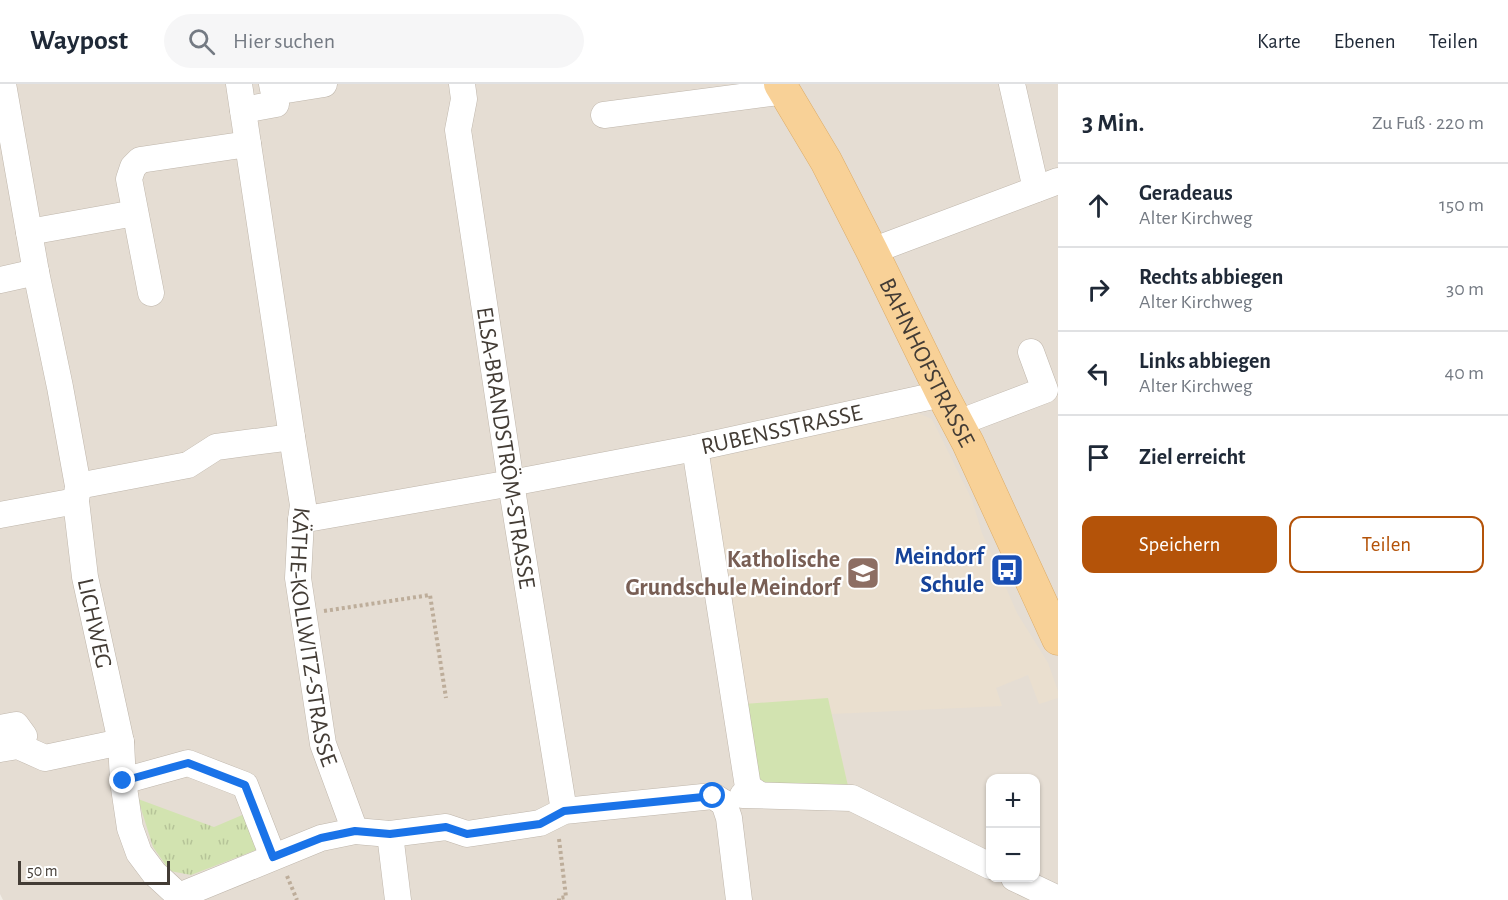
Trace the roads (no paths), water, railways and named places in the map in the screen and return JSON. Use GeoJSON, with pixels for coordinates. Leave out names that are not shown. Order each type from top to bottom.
{"type":"FeatureCollection","features":[{"type":"Feature","properties":{"kind":"main road","name":"BAHNHOFSTRASSE"},"geometry":{"type":"LineString","coordinates":[[783,87],[826,160],[958,423],[1058,639]]}},
{"type":"Feature","properties":{"kind":"street","name":"LICHWEG"},"geometry":{"type":"LineString","coordinates":[[3,84],[6,136],[29,232],[77,493],[85,577],[121,742],[123,781],[130,828],[140,853],[154,873],[180,898]]}},
{"type":"Feature","properties":{"kind":"street","name":"KÄTHE-KOLLWITZ-STRASSE"},"geometry":{"type":"LineString","coordinates":[[238,84],[303,506],[298,578],[323,744],[355,831]]}},
{"type":"Feature","properties":{"kind":"street"},"geometry":{"type":"LineString","coordinates":[[243,110],[276,104],[273,88],[324,84]]}},
{"type":"Feature","properties":{"kind":"street","name":"ELSA-BRANDSTRÖM-STRASSE"},"geometry":{"type":"LineString","coordinates":[[462,84],[464,99],[458,129],[560,813]]}},
{"type":"Feature","properties":{"kind":"street"},"geometry":{"type":"LineString","coordinates":[[872,251],[1047,185],[1012,84]]}},
{"type":"Feature","properties":{"kind":"street","name":"BAHNHOFSTRASSE"},"geometry":{"type":"LineString","coordinates":[[604,115],[783,87]]}},
{"type":"Feature","properties":{"kind":"street"},"geometry":{"type":"LineString","coordinates":[[151,293],[129,178],[133,167],[140,159],[248,144]]}},
{"type":"Feature","properties":{"kind":"street"},"geometry":{"type":"LineString","coordinates":[[29,232],[135,213]]}},
{"type":"Feature","properties":{"kind":"street"},"geometry":{"type":"LineString","coordinates":[[0,280],[36,272]]}},
{"type":"Feature","properties":{"kind":"street"},"geometry":{"type":"LineString","coordinates":[[958,423],[1045,390],[1031,352]]}},
{"type":"Feature","properties":{"kind":"street","name":"RUBENSSTRASSE"},"geometry":{"type":"LineString","coordinates":[[301,520],[695,448],[942,394]]}},
{"type":"Feature","properties":{"kind":"street"},"geometry":{"type":"LineString","coordinates":[[0,515],[188,465],[216,447],[292,437]]}},
{"type":"Feature","properties":{"kind":"street"},"geometry":{"type":"LineString","coordinates":[[695,448],[748,787],[760,795]]}},
{"type":"Feature","properties":{"kind":"street"},"geometry":{"type":"LineString","coordinates":[[0,728],[16,725],[24,736],[9,748]]}},
{"type":"Feature","properties":{"kind":"street"},"geometry":{"type":"LineString","coordinates":[[9,748],[45,758],[121,742]]}},
{"type":"Feature","properties":{"kind":"street"},"geometry":{"type":"LineString","coordinates":[[123,781],[188,763],[245,785],[273,857]]}},
{"type":"Feature","properties":{"kind":"street"},"geometry":{"type":"LineString","coordinates":[[724,803],[741,795],[852,798],[986,864]]}},
{"type":"Feature","properties":{"kind":"street"},"geometry":{"type":"LineString","coordinates":[[180,898],[321,838],[355,831],[390,834],[446,827],[467,834],[540,824],[560,813],[713,796],[724,803],[729,818],[739,900]]}},
{"type":"Feature","properties":{"kind":"street"},"geometry":{"type":"LineString","coordinates":[[390,834],[398,900]]}},
{"type":"Feature","properties":{"kind":"street"},"geometry":{"type":"LineString","coordinates":[[1022,882],[1058,899]]}},
{"type":"Feature","properties":{"kind":"place","name":"Meindorf Schule"},"geometry":{"type":"Point","coordinates":[1007,570]}},
{"type":"Feature","properties":{"kind":"place","name":"Katholische Grundschule Meindorf"},"geometry":{"type":"Point","coordinates":[863,573]}}]}
